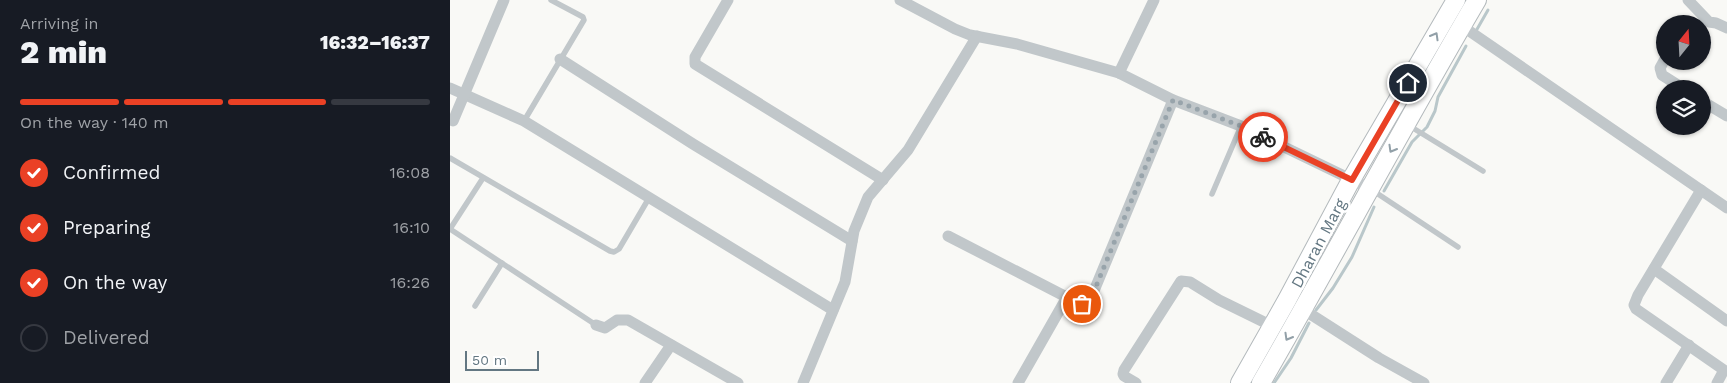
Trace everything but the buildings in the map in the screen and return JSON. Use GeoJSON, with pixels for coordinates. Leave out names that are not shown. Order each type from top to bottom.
{"type":"FeatureCollection","features":[{"type":"Feature","properties":{"kind":"main road","name":"Dharan Marg"},"geometry":{"type":"LineString","coordinates":[[1240,383],[1352,180],[1456,0]]}},
{"type":"Feature","properties":{"kind":"main road","name":"Dharan Marg"},"geometry":{"type":"LineString","coordinates":[[1262,383],[1304,310],[1369,188],[1477,0]]}},
{"type":"Feature","properties":{"kind":"street"},"geometry":{"type":"LineString","coordinates":[[453,121],[504,0]]}},
{"type":"Feature","properties":{"kind":"street"},"geometry":{"type":"LineString","coordinates":[[728,0],[696,57],[695,64],[883,180]]}},
{"type":"Feature","properties":{"kind":"street"},"geometry":{"type":"LineString","coordinates":[[900,0],[955,30],[1017,44],[1119,72],[1173,100],[1241,126],[1369,188]]}},
{"type":"Feature","properties":{"kind":"street"},"geometry":{"type":"LineString","coordinates":[[1119,72],[1154,0]]}},
{"type":"Feature","properties":{"kind":"street"},"geometry":{"type":"LineString","coordinates":[[1688,0],[1714,25],[1727,16]]}},
{"type":"Feature","properties":{"kind":"street"},"geometry":{"type":"LineString","coordinates":[[1462,26],[1727,208]]}},
{"type":"Feature","properties":{"kind":"street"},"geometry":{"type":"LineString","coordinates":[[803,383],[845,282],[852,241],[868,197],[908,150],[977,36]]}},
{"type":"Feature","properties":{"kind":"street"},"geometry":{"type":"LineString","coordinates":[[560,59],[693,144],[852,241]]}},
{"type":"Feature","properties":{"kind":"street"},"geometry":{"type":"LineString","coordinates":[[1661,70],[1662,75],[1670,80]]}},
{"type":"Feature","properties":{"kind":"street"},"geometry":{"type":"LineString","coordinates":[[450,88],[524,121],[833,310]]}},
{"type":"Feature","properties":{"kind":"street"},"geometry":{"type":"LineString","coordinates":[[948,236],[1082,304],[1090,301],[1173,100]]}},
{"type":"Feature","properties":{"kind":"street"},"geometry":{"type":"LineString","coordinates":[[1711,106],[1727,116]]}},
{"type":"Feature","properties":{"kind":"street"},"geometry":{"type":"LineString","coordinates":[[1701,190],[1634,304],[1635,307],[1724,370],[1717,383]]}},
{"type":"Feature","properties":{"kind":"street"},"geometry":{"type":"LineString","coordinates":[[1654,269],[1727,321]]}},
{"type":"Feature","properties":{"kind":"street"},"geometry":{"type":"LineString","coordinates":[[1136,383],[1124,376],[1124,370],[1181,280],[1190,282],[1219,300],[1272,326]]}},
{"type":"Feature","properties":{"kind":"street"},"geometry":{"type":"LineString","coordinates":[[1018,383],[1067,297]]}},
{"type":"Feature","properties":{"kind":"street"},"geometry":{"type":"LineString","coordinates":[[1304,310],[1379,358],[1424,383]]}},
{"type":"Feature","properties":{"kind":"street"},"geometry":{"type":"LineString","coordinates":[[596,324],[607,327],[617,320],[624,319],[738,383]]}},
{"type":"Feature","properties":{"kind":"street"},"geometry":{"type":"LineString","coordinates":[[649,382],[671,345]]}},
{"type":"Feature","properties":{"kind":"street"},"geometry":{"type":"LineString","coordinates":[[1666,383],[1688,345]]}},
{"type":"Feature","properties":{"kind":"lane"},"geometry":{"type":"LineString","coordinates":[[524,121],[584,20],[583,17],[551,0]]}},
{"type":"Feature","properties":{"kind":"lane"},"geometry":{"type":"LineString","coordinates":[[1406,124],[1483,171]]}},
{"type":"Feature","properties":{"kind":"lane"},"geometry":{"type":"LineString","coordinates":[[1212,194],[1241,126]]}},
{"type":"Feature","properties":{"kind":"lane"},"geometry":{"type":"LineString","coordinates":[[450,158],[614,252],[619,249],[649,198]]}},
{"type":"Feature","properties":{"kind":"lane"},"geometry":{"type":"LineString","coordinates":[[483,178],[450,229],[596,324]]}},
{"type":"Feature","properties":{"kind":"lane"},"geometry":{"type":"LineString","coordinates":[[1369,188],[1458,247]]}},
{"type":"Feature","properties":{"kind":"lane"},"geometry":{"type":"LineString","coordinates":[[474,306],[502,263]]}},
{"type":"Feature","properties":{"kind":"waterway"},"geometry":{"type":"LineString","coordinates":[[1476,31],[1488,10]]}},
{"type":"Feature","properties":{"kind":"waterway"},"geometry":{"type":"LineString","coordinates":[[1384,191],[1412,142],[1427,127],[1435,111],[1438,97],[1466,46]]}},
{"type":"Feature","properties":{"kind":"waterway"},"geometry":{"type":"LineString","coordinates":[[1316,310],[1333,288],[1352,257],[1374,207]]}},
{"type":"Feature","properties":{"kind":"waterway"},"geometry":{"type":"LineString","coordinates":[[1274,383],[1291,358],[1309,323]]}},
{"type":"Feature","properties":{"kind":"way so far"},"geometry":{"type":"LineString","coordinates":[[1082,304],[1089,303],[1090,301],[1173,100],[1241,126],[1263,137]]}},
{"type":"Feature","properties":{"kind":"route"},"geometry":{"type":"LineString","coordinates":[[1263,137],[1352,180],[1408,83]]}}]}
